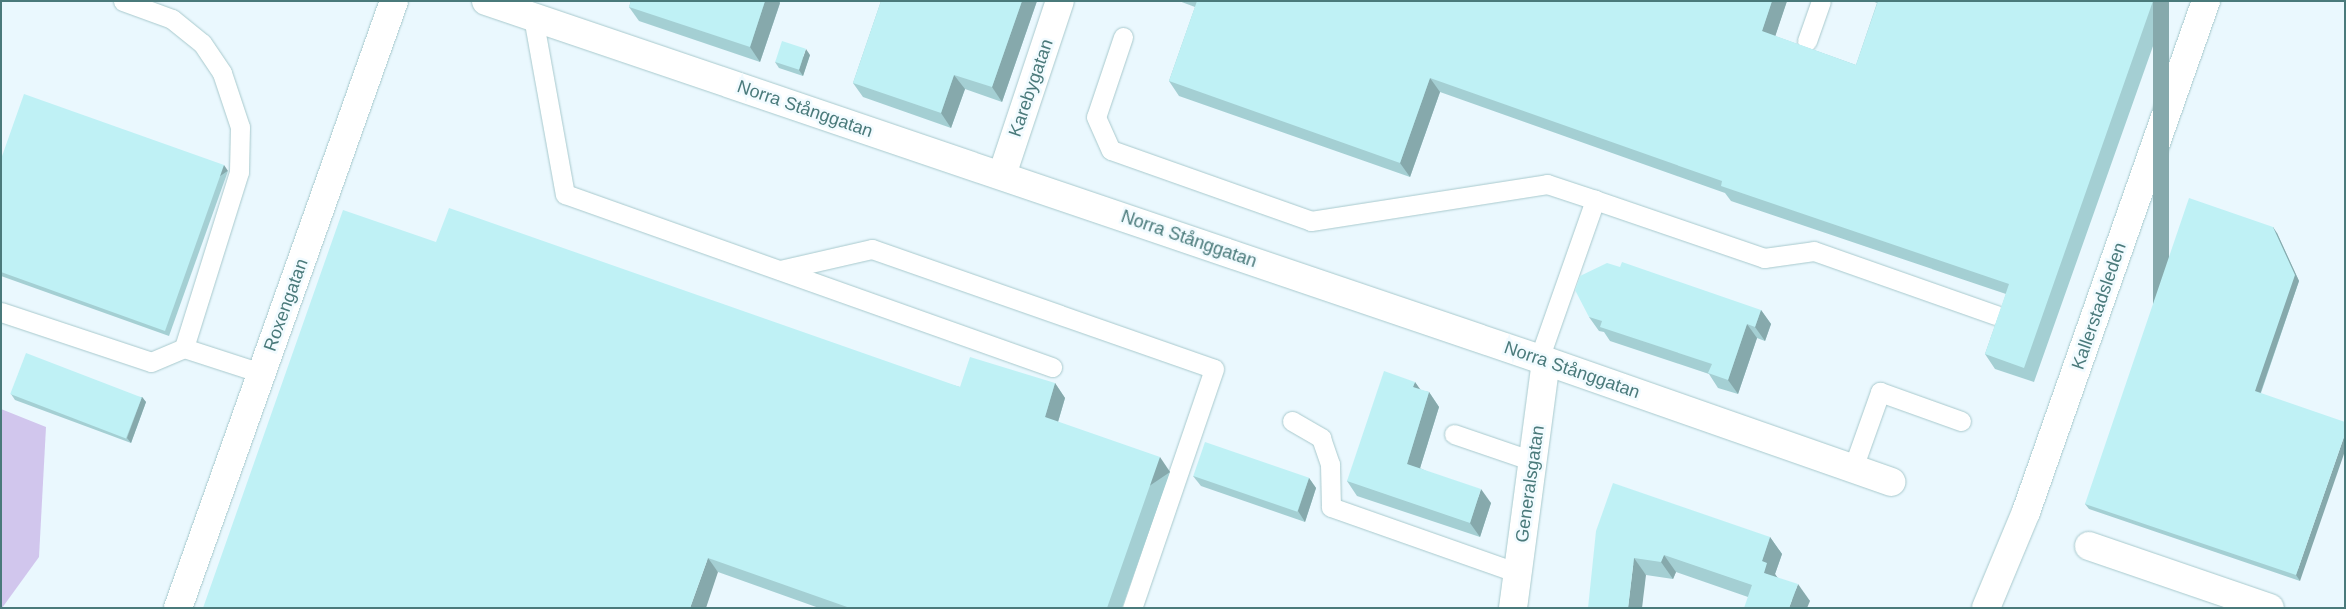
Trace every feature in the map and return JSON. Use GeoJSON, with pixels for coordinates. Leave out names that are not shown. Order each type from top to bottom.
{"type":"FeatureCollection","features":[{"type":"Feature","properties":{"kind":"street","name":"Roxengatan"},"geometry":{"type":"LineString","coordinates":[[178,608],[394,1]]}},
{"type":"Feature","properties":{"kind":"street","name":"Norra Stånggatan"},"geometry":{"type":"LineString","coordinates":[[486,1],[1002,175],[1891,482]]}},
{"type":"Feature","properties":{"kind":"street","name":"Karebygatan"},"geometry":{"type":"LineString","coordinates":[[1002,175],[1060,1]]}},
{"type":"Feature","properties":{"kind":"street","name":"Kallerstadsleden"},"geometry":{"type":"LineString","coordinates":[[1986,608],[2029,503],[2206,1]]}},
{"type":"Feature","properties":{"kind":"street","name":"Generalsgatan"},"geometry":{"type":"LineString","coordinates":[[1513,608],[1533,461],[1542,360]]}},
{"type":"Feature","properties":{"kind":"street"},"geometry":{"type":"LineString","coordinates":[[2089,546],[2270,608]]}},
{"type":"Feature","properties":{"kind":"lane"},"geometry":{"type":"LineString","coordinates":[[123,1],[172,19],[202,43],[222,73],[240,127],[239,172],[184,348]]}},
{"type":"Feature","properties":{"kind":"lane"},"geometry":{"type":"LineString","coordinates":[[1807,41],[1821,1]]}},
{"type":"Feature","properties":{"kind":"lane"},"geometry":{"type":"LineString","coordinates":[[533,17],[565,194],[1052,367]]}},
{"type":"Feature","properties":{"kind":"lane"},"geometry":{"type":"LineString","coordinates":[[1123,37],[1096,117],[1111,150],[1311,221],[1547,184],[1764,258],[1814,251],[1996,315]]}},
{"type":"Feature","properties":{"kind":"lane"},"geometry":{"type":"LineString","coordinates":[[1542,360],[1594,200]]}},
{"type":"Feature","properties":{"kind":"lane"},"geometry":{"type":"LineString","coordinates":[[780,270],[872,249],[1214,369],[1132,608]]}},
{"type":"Feature","properties":{"kind":"lane"},"geometry":{"type":"LineString","coordinates":[[1,312],[151,362],[184,348],[261,373]]}},
{"type":"Feature","properties":{"kind":"lane"},"geometry":{"type":"LineString","coordinates":[[1853,468],[1880,392],[1961,421]]}},
{"type":"Feature","properties":{"kind":"lane"},"geometry":{"type":"LineString","coordinates":[[1292,421],[1321,438],[1330,464],[1331,507],[1518,573]]}},
{"type":"Feature","properties":{"kind":"lane"},"geometry":{"type":"LineString","coordinates":[[1454,434],[1533,461]]}},
{"type":"Feature","properties":{"kind":"shaded area"},"geometry":{"type":"Polygon","coordinates":[[[1,409],[46,427],[39,557],[2,608],[1,409]]]}},
{"type":"Feature","properties":{"kind":"building"},"geometry":{"type":"Polygon","coordinates":[[[631,1],[765,1],[750,47],[629,7],[631,1]]]}},
{"type":"Feature","properties":{"kind":"building"},"geometry":{"type":"Polygon","coordinates":[[[881,1],[1022,1],[992,87],[954,75],[941,113],[853,83],[881,1]]]}},
{"type":"Feature","properties":{"kind":"building"},"geometry":{"type":"Polygon","coordinates":[[[1197,1],[1772,1],[1762,31],[1856,65],[1878,1],[2153,1],[2024,368],[1985,354],[2009,284],[1721,186],[1722,181],[1430,78],[1400,163],[1169,81],[1197,1]]]}},
{"type":"Feature","properties":{"kind":"building"},"geometry":{"type":"Polygon","coordinates":[[[782,41],[806,49],[799,70],[775,62],[782,41]]]}},
{"type":"Feature","properties":{"kind":"building"},"geometry":{"type":"Polygon","coordinates":[[[24,94],[224,165],[165,331],[1,272],[1,159],[24,94]]]}},
{"type":"Feature","properties":{"kind":"building"},"geometry":{"type":"Polygon","coordinates":[[[2189,198],[2273,227],[2295,275],[2255,391],[2345,422],[2345,434],[2296,575],[2085,504],[2189,198]]]}},
{"type":"Feature","properties":{"kind":"building"},"geometry":{"type":"Polygon","coordinates":[[[449,208],[960,387],[970,357],[1055,383],[1045,417],[1160,457],[1107,608],[850,608],[708,558],[690,608],[203,608],[343,210],[436,242],[449,208]]]}},
{"type":"Feature","properties":{"kind":"building"},"geometry":{"type":"Polygon","coordinates":[[[1622,262],[1761,310],[1755,327],[1747,324],[1728,380],[1708,373],[1712,364],[1600,327],[1602,321],[1589,317],[1575,290],[1580,276],[1607,263],[1620,267],[1622,262]]]}},
{"type":"Feature","properties":{"kind":"building"},"geometry":{"type":"Polygon","coordinates":[[[26,353],[142,397],[126,439],[10,394],[26,353]]]}},
{"type":"Feature","properties":{"kind":"building"},"geometry":{"type":"Polygon","coordinates":[[[1384,371],[1415,382],[1413,387],[1429,392],[1407,464],[1481,489],[1470,523],[1347,481],[1384,371]]]}},
{"type":"Feature","properties":{"kind":"building"},"geometry":{"type":"Polygon","coordinates":[[[1205,442],[1309,478],[1297,512],[1193,476],[1205,442]]]}},
{"type":"Feature","properties":{"kind":"building"},"geometry":{"type":"Polygon","coordinates":[[[1613,483],[1770,537],[1762,561],[1767,563],[1764,573],[1798,584],[1789,608],[1744,608],[1752,585],[1664,555],[1661,562],[1634,558],[1628,608],[1588,608],[1596,531],[1613,483]]]}}]}
